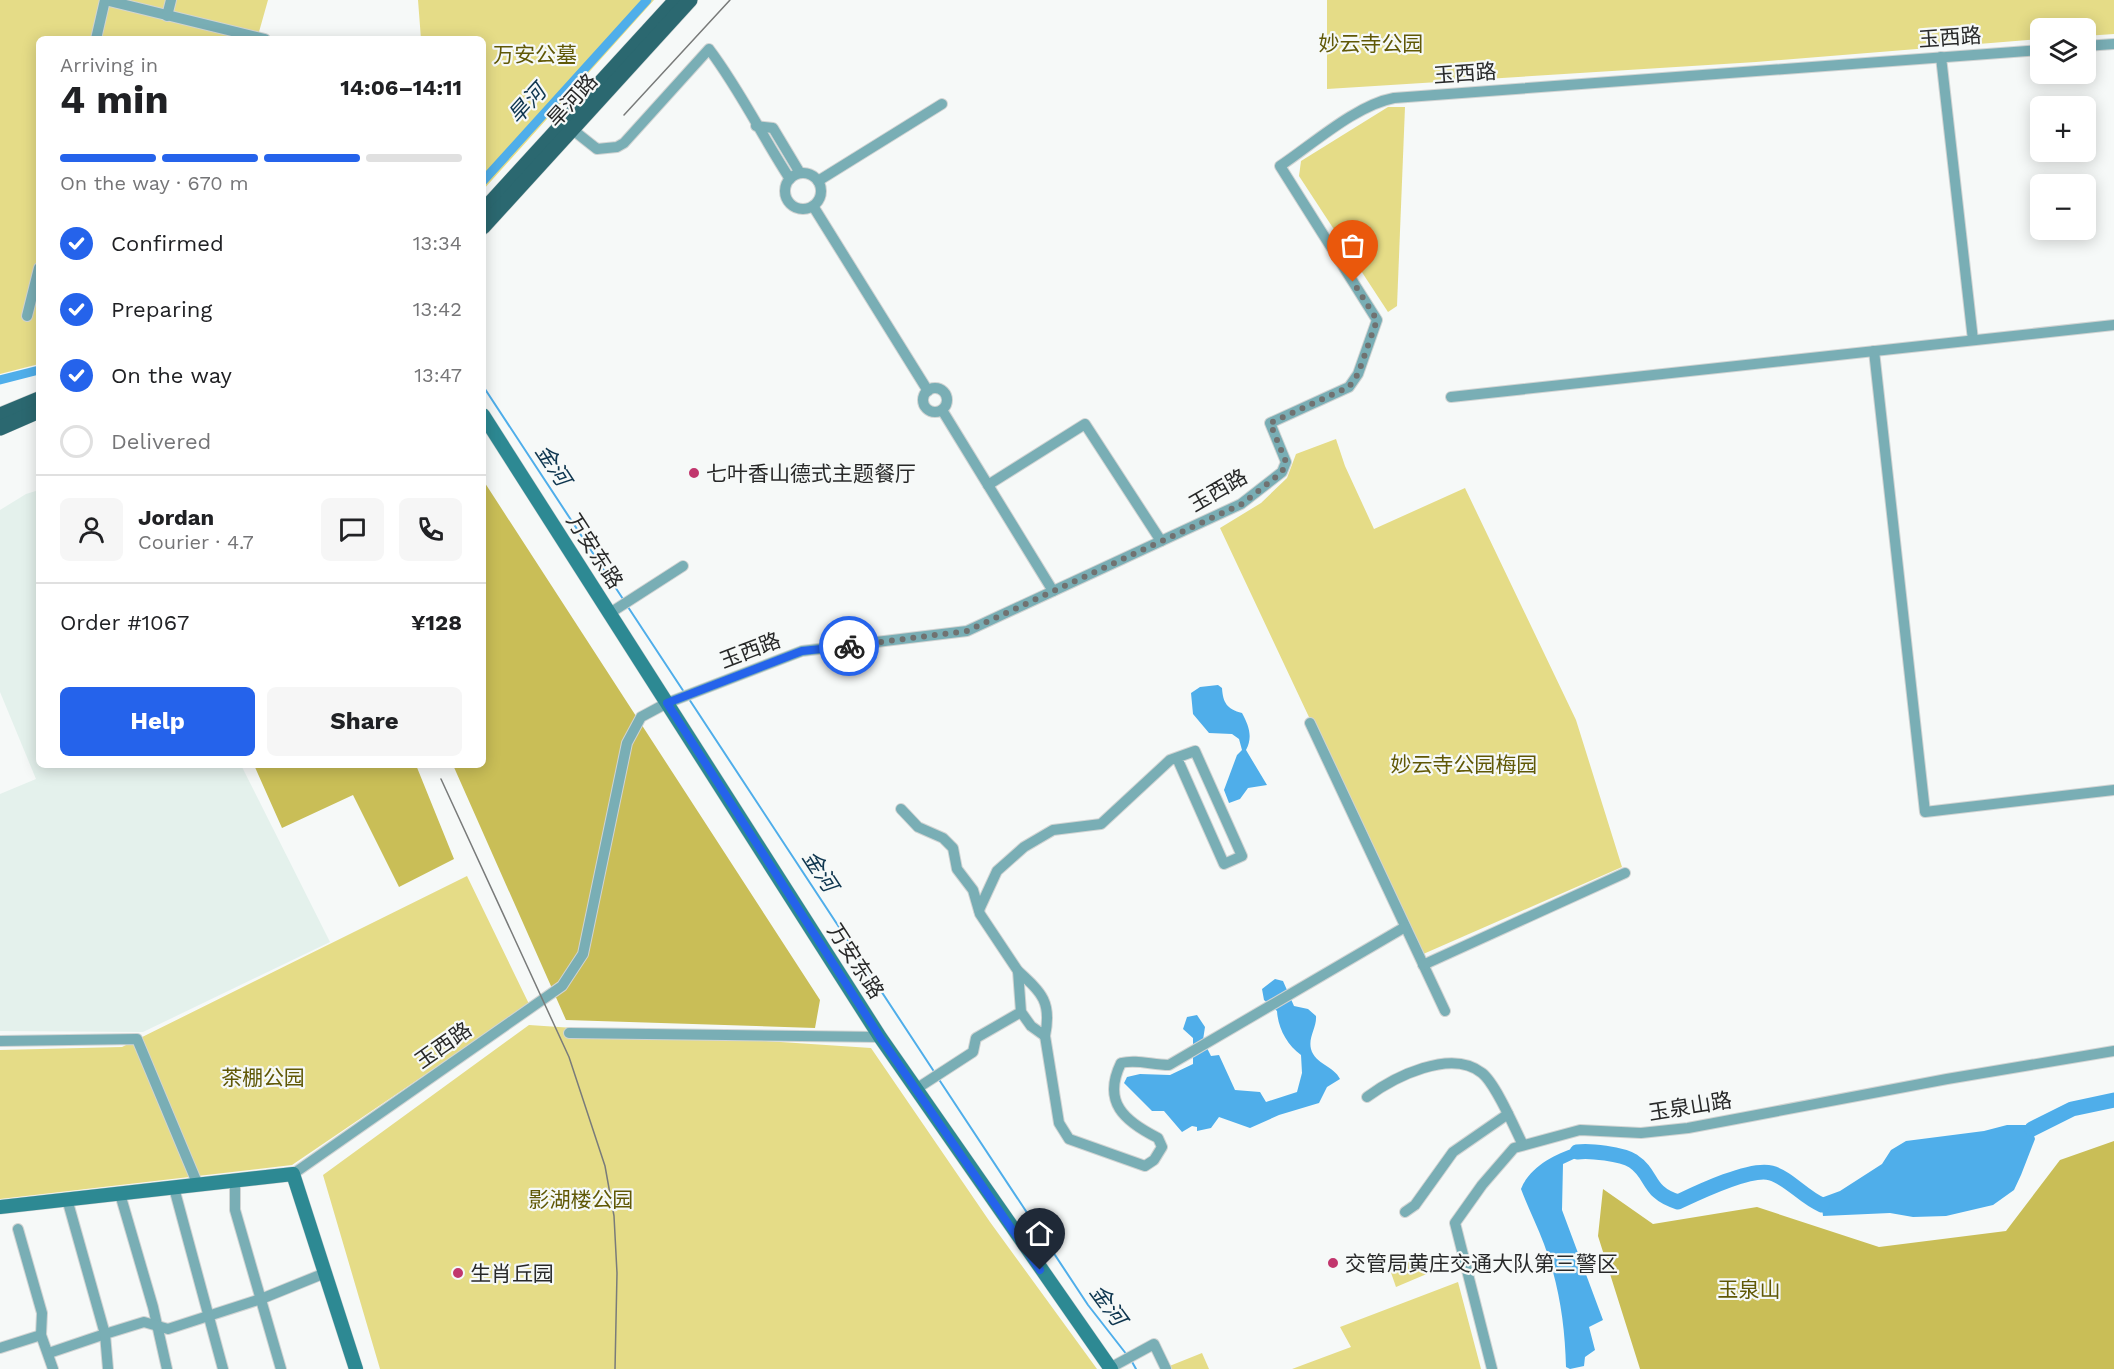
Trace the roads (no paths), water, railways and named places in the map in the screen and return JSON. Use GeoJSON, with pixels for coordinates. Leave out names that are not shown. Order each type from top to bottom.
{"type":"FeatureCollection","features":[{"type":"Feature","properties":{"kind":"main road","name":"旱河路"},"geometry":{"type":"LineString","coordinates":[[486,208],[676,0]]}},
{"type":"Feature","properties":{"kind":"main road","name":"旱河路"},"geometry":{"type":"LineString","coordinates":[[486,225],[690,0]]}},
{"type":"Feature","properties":{"kind":"main road"},"geometry":{"type":"LineString","coordinates":[[0,415],[36,400]]}},
{"type":"Feature","properties":{"kind":"main road"},"geometry":{"type":"LineString","coordinates":[[0,428],[36,412]]}},
{"type":"Feature","properties":{"kind":"street"},"geometry":{"type":"LineString","coordinates":[[97,36],[105,0],[252,36]]}},
{"type":"Feature","properties":{"kind":"street"},"geometry":{"type":"LineString","coordinates":[[167,16],[171,0]]}},
{"type":"Feature","properties":{"kind":"street"},"geometry":{"type":"LineString","coordinates":[[2096,45],[2114,44]]}},
{"type":"Feature","properties":{"kind":"street"},"geometry":{"type":"LineString","coordinates":[[573,130],[597,149],[617,147],[709,49],[735,83],[756,126],[790,179]]}},
{"type":"Feature","properties":{"kind":"street","name":"玉西路"},"geometry":{"type":"LineString","coordinates":[[293,1174],[562,987],[583,954],[627,743],[641,717],[673,701],[802,651],[967,631],[1242,504],[1282,472],[1286,462],[1270,423],[1349,387],[1358,374],[1377,320],[1280,166],[1362,110],[1379,100],[1394,98],[2030,51]]}},
{"type":"Feature","properties":{"kind":"street"},"geometry":{"type":"LineString","coordinates":[[1941,57],[1973,340]]}},
{"type":"Feature","properties":{"kind":"street"},"geometry":{"type":"LineString","coordinates":[[818,181],[942,104]]}},
{"type":"Feature","properties":{"kind":"street"},"geometry":{"type":"LineString","coordinates":[[756,126],[773,128],[800,173]]}},
{"type":"Feature","properties":{"kind":"street"},"geometry":{"type":"LineString","coordinates":[[800,173],[812,175],[818,181],[820,196],[813,206],[802,209],[792,205],[786,195],[790,179],[800,173]]}},
{"type":"Feature","properties":{"kind":"street"},"geometry":{"type":"LineString","coordinates":[[813,206],[928,392]]}},
{"type":"Feature","properties":{"kind":"street"},"geometry":{"type":"LineString","coordinates":[[27,316],[36,280]]}},
{"type":"Feature","properties":{"kind":"street"},"geometry":{"type":"LineString","coordinates":[[1451,397],[2114,325]]}},
{"type":"Feature","properties":{"kind":"street"},"geometry":{"type":"LineString","coordinates":[[1874,351],[1925,812],[2114,789]]}},
{"type":"Feature","properties":{"kind":"street"},"geometry":{"type":"LineString","coordinates":[[937,389],[944,392],[947,400],[942,410],[932,412],[926,407],[924,400],[928,392],[937,389]]}},
{"type":"Feature","properties":{"kind":"street"},"geometry":{"type":"LineString","coordinates":[[942,410],[1053,591]]}},
{"type":"Feature","properties":{"kind":"street","name":"万安东路"},"geometry":{"type":"LineString","coordinates":[[486,419],[621,606],[673,701],[880,1037],[1110,1368]]}},
{"type":"Feature","properties":{"kind":"street"},"geometry":{"type":"LineString","coordinates":[[988,485],[1085,424],[1161,541]]}},
{"type":"Feature","properties":{"kind":"street"},"geometry":{"type":"LineString","coordinates":[[621,606],[683,566]]}},
{"type":"Feature","properties":{"kind":"street"},"geometry":{"type":"LineString","coordinates":[[1310,723],[1445,1011]]}},
{"type":"Feature","properties":{"kind":"street"},"geometry":{"type":"LineString","coordinates":[[979,910],[997,871],[1024,847],[1053,830],[1101,824],[1148,779],[1177,758],[1195,751],[1242,856],[1224,864],[1177,758]]}},
{"type":"Feature","properties":{"kind":"street"},"geometry":{"type":"LineString","coordinates":[[901,809],[918,827],[943,838],[953,848],[957,869],[973,890],[979,910],[1018,971],[1042,994],[1049,1016],[1045,1036],[1059,1123],[1069,1139],[1145,1166],[1155,1160],[1162,1147],[1158,1138],[1134,1126],[1114,1098],[1112,1088],[1121,1063],[1132,1060],[1149,1065],[1169,1065],[1406,927]]}},
{"type":"Feature","properties":{"kind":"street"},"geometry":{"type":"LineString","coordinates":[[1423,965],[1625,873]]}},
{"type":"Feature","properties":{"kind":"street"},"geometry":{"type":"LineString","coordinates":[[1018,971],[1021,1012],[1032,1026],[1045,1036]]}},
{"type":"Feature","properties":{"kind":"street"},"geometry":{"type":"LineString","coordinates":[[916,1089],[973,1052],[976,1038],[1021,1012]]}},
{"type":"Feature","properties":{"kind":"street"},"geometry":{"type":"LineString","coordinates":[[569,1033],[880,1037]]}},
{"type":"Feature","properties":{"kind":"street"},"geometry":{"type":"LineString","coordinates":[[0,1041],[137,1039],[198,1185]]}},
{"type":"Feature","properties":{"kind":"street","name":"玉泉山路"},"geometry":{"type":"LineString","coordinates":[[1492,1369],[1455,1223],[1482,1185],[1514,1148],[1580,1130],[1641,1133],[1688,1128],[1947,1079],[2114,1052]]}},
{"type":"Feature","properties":{"kind":"street"},"geometry":{"type":"LineString","coordinates":[[1367,1097],[1384,1084],[1434,1065],[1467,1066],[1483,1073],[1508,1114],[1523,1146]]}},
{"type":"Feature","properties":{"kind":"street"},"geometry":{"type":"LineString","coordinates":[[1405,1212],[1415,1204],[1453,1152],[1508,1114]]}},
{"type":"Feature","properties":{"kind":"street"},"geometry":{"type":"LineString","coordinates":[[0,1207],[293,1174],[356,1369]]}},
{"type":"Feature","properties":{"kind":"street"},"geometry":{"type":"LineString","coordinates":[[235,1181],[235,1210],[281,1369]]}},
{"type":"Feature","properties":{"kind":"street"},"geometry":{"type":"LineString","coordinates":[[174,1188],[223,1369]]}},
{"type":"Feature","properties":{"kind":"street"},"geometry":{"type":"LineString","coordinates":[[120,1194],[166,1369]]}},
{"type":"Feature","properties":{"kind":"street"},"geometry":{"type":"LineString","coordinates":[[67,1199],[105,1334],[108,1369]]}},
{"type":"Feature","properties":{"kind":"street"},"geometry":{"type":"LineString","coordinates":[[18,1229],[42,1313],[41,1335],[53,1369]]}},
{"type":"Feature","properties":{"kind":"street"},"geometry":{"type":"LineString","coordinates":[[49,1353],[144,1322],[168,1329],[261,1299],[325,1273]]}},
{"type":"Feature","properties":{"kind":"street"},"geometry":{"type":"LineString","coordinates":[[0,1348],[41,1335]]}},
{"type":"Feature","properties":{"kind":"street"},"geometry":{"type":"LineString","coordinates":[[1110,1368],[1154,1344],[1167,1369]]}},
{"type":"Feature","properties":{"kind":"water"},"geometry":{"type":"Polygon","coordinates":[[[1218,685],[1222,688],[1223,698],[1227,705],[1242,713],[1250,736],[1246,750],[1267,785],[1248,788],[1240,799],[1229,803],[1224,790],[1237,755],[1242,750],[1239,739],[1232,734],[1209,733],[1193,714],[1191,693],[1200,687],[1218,685]]]}},
{"type":"Feature","properties":{"kind":"water"},"geometry":{"type":"Polygon","coordinates":[[[1275,979],[1283,981],[1294,1006],[1308,1009],[1316,1016],[1311,1049],[1316,1058],[1334,1071],[1340,1079],[1327,1087],[1319,1103],[1279,1115],[1250,1128],[1219,1117],[1211,1128],[1197,1131],[1197,1127],[1192,1126],[1182,1132],[1164,1111],[1152,1111],[1124,1083],[1127,1077],[1140,1074],[1170,1075],[1193,1064],[1193,1038],[1183,1029],[1187,1017],[1197,1015],[1205,1027],[1203,1040],[1211,1056],[1219,1055],[1235,1090],[1260,1092],[1266,1102],[1297,1092],[1302,1073],[1301,1055],[1284,1036],[1277,1011],[1264,1000],[1262,989],[1275,979]]]}},
{"type":"Feature","properties":{"kind":"water"},"geometry":{"type":"Polygon","coordinates":[[[2007,1125],[2031,1125],[2035,1139],[2014,1190],[1993,1205],[1946,1216],[1913,1217],[1890,1213],[1823,1216],[1821,1198],[1840,1191],[1882,1164],[1891,1150],[1906,1141],[1984,1131],[2007,1125]]]}},
{"type":"Feature","properties":{"kind":"water"},"geometry":{"type":"Polygon","coordinates":[[[1575,1148],[1578,1157],[1563,1164],[1562,1210],[1603,1320],[1589,1327],[1595,1350],[1585,1357],[1584,1366],[1570,1369],[1566,1367],[1563,1320],[1554,1274],[1521,1189],[1536,1168],[1559,1154],[1575,1148]]]}},
{"type":"Feature","properties":{"kind":"waterway","name":"旱河"},"geometry":{"type":"LineString","coordinates":[[486,178],[647,0]]}},
{"type":"Feature","properties":{"kind":"waterway","name":"旱河"},"geometry":{"type":"LineString","coordinates":[[0,380],[36,371]]}},
{"type":"Feature","properties":{"kind":"waterway","name":"金河"},"geometry":{"type":"LineString","coordinates":[[486,391],[623,599]]}},
{"type":"Feature","properties":{"kind":"waterway","name":"金河"},"geometry":{"type":"LineString","coordinates":[[628,607],[684,692]]}},
{"type":"Feature","properties":{"kind":"waterway","name":"金河"},"geometry":{"type":"LineString","coordinates":[[689,699],[935,1073]]}},
{"type":"Feature","properties":{"kind":"waterway","name":"金河"},"geometry":{"type":"LineString","coordinates":[[938,1078],[1088,1305],[1127,1355]]}},
{"type":"Feature","properties":{"kind":"waterway"},"geometry":{"type":"LineString","coordinates":[[2032,1129],[2072,1109],[2114,1100]]}},
{"type":"Feature","properties":{"kind":"waterway"},"geometry":{"type":"LineString","coordinates":[[1577,1152],[1605,1153],[1633,1161],[1640,1166],[1660,1193],[1678,1202],[1724,1182],[1762,1172],[1778,1175],[1822,1205]]}},
{"type":"Feature","properties":{"kind":"waterway","name":"金河"},"geometry":{"type":"LineString","coordinates":[[1131,1360],[1136,1369]]}},
{"type":"Feature","properties":{"kind":"tram line"},"geometry":{"type":"LineString","coordinates":[[624,115],[730,0]]}},
{"type":"Feature","properties":{"kind":"tram line"},"geometry":{"type":"LineString","coordinates":[[441,779],[569,1057],[605,1166],[614,1216],[617,1273],[615,1369]]}},
{"type":"Feature","properties":{"kind":"place","name":"七叶香山德式主题餐厅"},"geometry":{"type":"Point","coordinates":[694,473]}},
{"type":"Feature","properties":{"kind":"place","name":"交管局黄庄交通大队第三警区"},"geometry":{"type":"Point","coordinates":[1333,1263]}},
{"type":"Feature","properties":{"kind":"place","name":"生肖丘园"},"geometry":{"type":"Point","coordinates":[458,1273]}},
{"type":"Feature","properties":{"kind":"park label","name":"妙云寺公园"},"geometry":{"type":"Point","coordinates":[1371,43]}},
{"type":"Feature","properties":{"kind":"park label","name":"万安公墓"},"geometry":{"type":"Point","coordinates":[535,54]}},
{"type":"Feature","properties":{"kind":"park label","name":"妙云寺公园梅园"},"geometry":{"type":"Point","coordinates":[1464,764]}},
{"type":"Feature","properties":{"kind":"park label","name":"茶棚公园"},"geometry":{"type":"Point","coordinates":[263,1077]}},
{"type":"Feature","properties":{"kind":"park label","name":"影湖楼公园"},"geometry":{"type":"Point","coordinates":[581,1199]}},
{"type":"Feature","properties":{"kind":"park label","name":"玉泉山"},"geometry":{"type":"Point","coordinates":[1749,1289]}}]}
